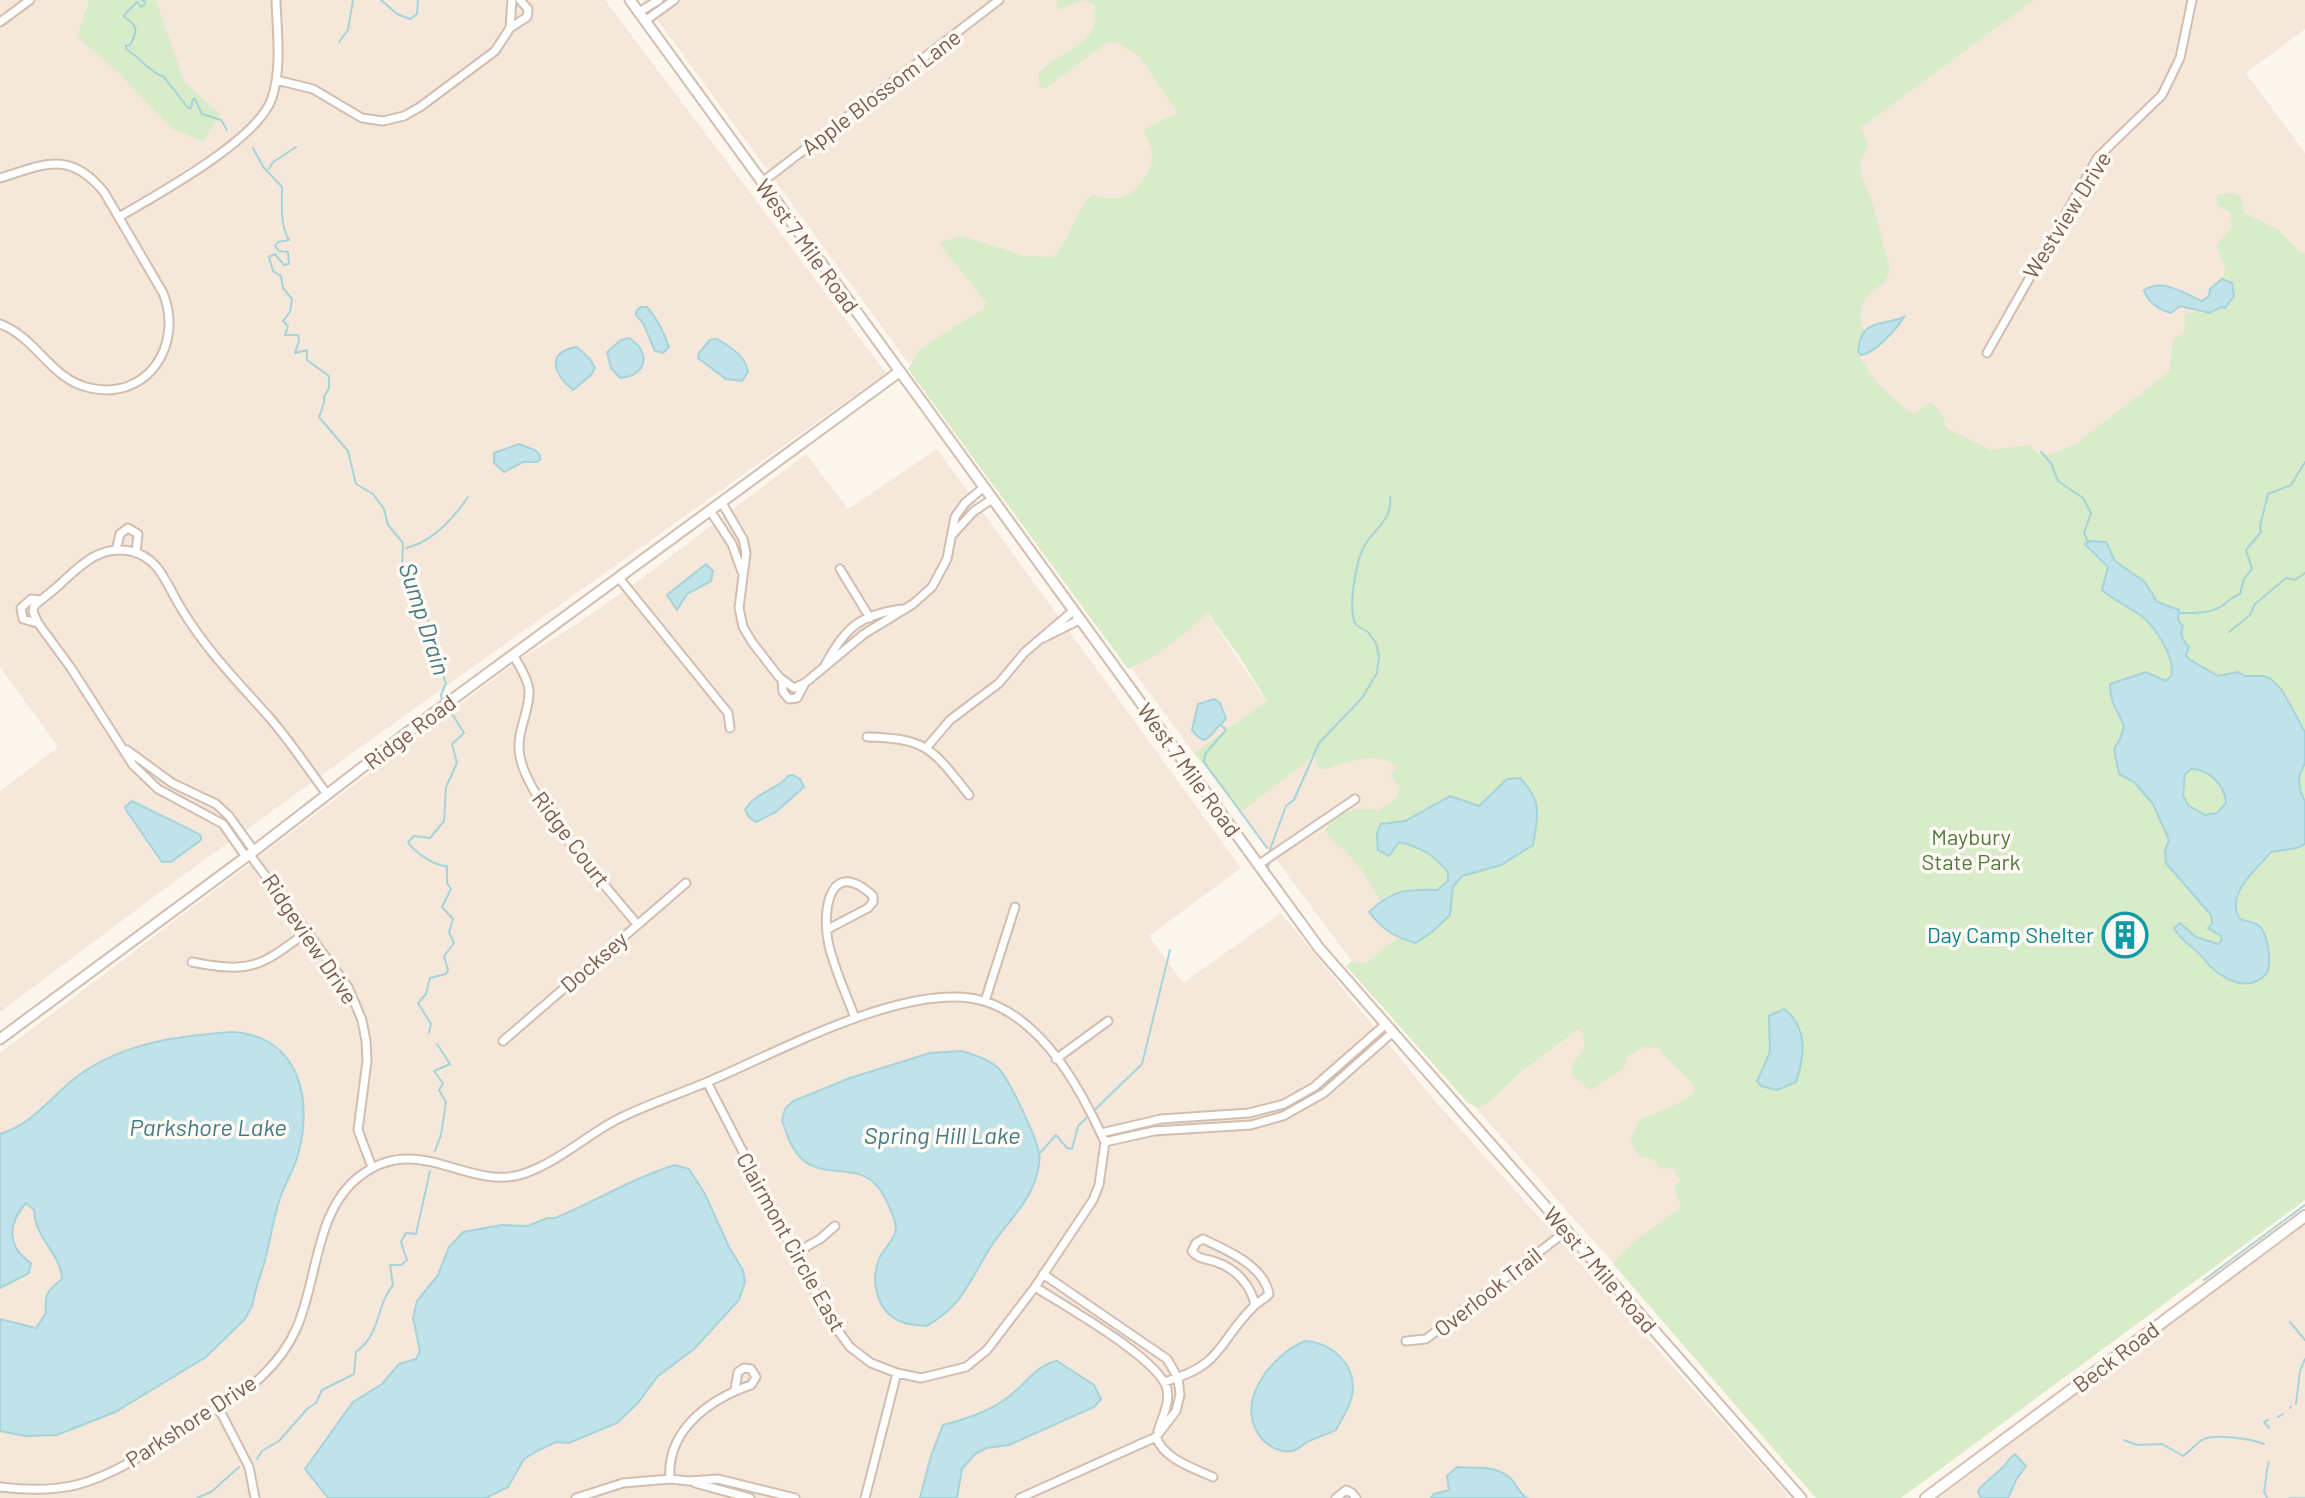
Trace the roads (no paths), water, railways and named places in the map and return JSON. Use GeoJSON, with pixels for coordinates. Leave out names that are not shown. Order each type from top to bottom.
{"type":"FeatureCollection","features":[{"type":"Feature","properties":{"kind":"main road","name":"Beck Road"},"geometry":{"type":"LineString","coordinates":[[1926,1498],[2305,1216]]}},
{"type":"Feature","properties":{"kind":"street"},"geometry":{"type":"LineString","coordinates":[[0,22],[30,0]]}},
{"type":"Feature","properties":{"kind":"street"},"geometry":{"type":"LineString","coordinates":[[119,217],[243,136],[271,101],[276,80],[276,0]]}},
{"type":"Feature","properties":{"kind":"street"},"geometry":{"type":"LineString","coordinates":[[276,80],[313,89],[362,118],[390,120],[413,112],[489,56],[510,28],[512,0]]}},
{"type":"Feature","properties":{"kind":"street"},"geometry":{"type":"LineString","coordinates":[[510,28],[527,17],[528,9],[520,0]]}},
{"type":"Feature","properties":{"kind":"street","name":"West 7 Mile Road"},"geometry":{"type":"LineString","coordinates":[[630,0],[1319,948],[1801,1498]]}},
{"type":"Feature","properties":{"kind":"street"},"geometry":{"type":"LineString","coordinates":[[639,12],[659,0]]}},
{"type":"Feature","properties":{"kind":"street"},"geometry":{"type":"LineString","coordinates":[[645,21],[674,0]]}},
{"type":"Feature","properties":{"kind":"street","name":"Apple Blossom Lane"},"geometry":{"type":"LineString","coordinates":[[761,183],[999,0]]}},
{"type":"Feature","properties":{"kind":"street","name":"Westview Drive"},"geometry":{"type":"LineString","coordinates":[[1987,353],[2098,157],[2162,95],[2180,58],[2192,0]]}},
{"type":"Feature","properties":{"kind":"street"},"geometry":{"type":"LineString","coordinates":[[0,178],[42,163],[69,166],[94,180],[163,293],[170,328],[167,346],[152,370],[123,387],[106,390],[88,388],[65,378],[25,338],[0,324]]}},
{"type":"Feature","properties":{"kind":"street","name":"Ridge Road"},"geometry":{"type":"LineString","coordinates":[[0,1039],[899,372]]}},
{"type":"Feature","properties":{"kind":"street"},"geometry":{"type":"LineString","coordinates":[[722,503],[743,539],[746,560],[739,608],[743,627],[782,680],[794,688],[805,683],[875,627],[932,587],[947,559],[955,517],[965,503],[983,488]]}},
{"type":"Feature","properties":{"kind":"street"},"geometry":{"type":"LineString","coordinates":[[953,534],[973,512],[992,499]]}},
{"type":"Feature","properties":{"kind":"street"},"geometry":{"type":"LineString","coordinates":[[711,512],[732,544],[742,572]]}},
{"type":"Feature","properties":{"kind":"street"},"geometry":{"type":"LineString","coordinates":[[116,550],[120,534],[128,528],[138,534],[136,553]]}},
{"type":"Feature","properties":{"kind":"street"},"geometry":{"type":"LineString","coordinates":[[250,854],[223,824],[147,780],[133,765],[38,623],[33,612],[41,600],[91,557],[116,550],[136,553],[161,572],[188,620],[224,670],[274,723],[327,794]]}},
{"type":"Feature","properties":{"kind":"street"},"geometry":{"type":"LineString","coordinates":[[840,569],[875,627]]}},
{"type":"Feature","properties":{"kind":"street"},"geometry":{"type":"LineString","coordinates":[[619,578],[728,713],[730,728]]}},
{"type":"Feature","properties":{"kind":"street"},"geometry":{"type":"LineString","coordinates":[[823,669],[845,632],[869,616],[906,608]]}},
{"type":"Feature","properties":{"kind":"street"},"geometry":{"type":"LineString","coordinates":[[927,747],[950,720],[999,683],[1025,652],[1076,615]]}},
{"type":"Feature","properties":{"kind":"street","name":"Ridge Court"},"geometry":{"type":"LineString","coordinates":[[514,656],[525,676],[529,692],[518,741],[525,771],[548,810],[637,924]]}},
{"type":"Feature","properties":{"kind":"street"},"geometry":{"type":"LineString","coordinates":[[867,737],[902,738],[927,747],[969,795]]}},
{"type":"Feature","properties":{"kind":"street"},"geometry":{"type":"LineString","coordinates":[[125,749],[183,788],[209,800],[229,816],[250,854]]}},
{"type":"Feature","properties":{"kind":"street"},"geometry":{"type":"LineString","coordinates":[[177,799],[183,788]]}},
{"type":"Feature","properties":{"kind":"street"},"geometry":{"type":"LineString","coordinates":[[1258,865],[1355,799]]}},
{"type":"Feature","properties":{"kind":"street","name":"Ridgeview Drive"},"geometry":{"type":"LineString","coordinates":[[250,854],[348,987],[362,1020],[367,1061],[358,1130],[372,1167]]}},
{"type":"Feature","properties":{"kind":"street"},"geometry":{"type":"LineString","coordinates":[[828,929],[868,908],[873,896],[846,881],[835,884],[828,901],[828,929],[833,959],[855,1018]]}},
{"type":"Feature","properties":{"kind":"street","name":"Docksey"},"geometry":{"type":"LineString","coordinates":[[503,1041],[686,883]]}},
{"type":"Feature","properties":{"kind":"street"},"geometry":{"type":"LineString","coordinates":[[985,1001],[1015,907]]}},
{"type":"Feature","properties":{"kind":"street"},"geometry":{"type":"LineString","coordinates":[[192,962],[230,968],[259,964],[308,931]]}},
{"type":"Feature","properties":{"kind":"street"},"geometry":{"type":"LineString","coordinates":[[372,1167],[413,1158],[428,1159],[491,1177],[524,1174],[617,1120],[855,1018],[929,1000],[966,997],[985,1001],[1024,1022],[1056,1059],[1083,1099],[1105,1142],[1154,1131],[1251,1125],[1299,1109],[1334,1084],[1389,1028]]}},
{"type":"Feature","properties":{"kind":"street"},"geometry":{"type":"LineString","coordinates":[[1056,1059],[1108,1021]]}},
{"type":"Feature","properties":{"kind":"street"},"geometry":{"type":"LineString","coordinates":[[1101,1133],[1161,1119],[1268,1109],[1297,1098],[1389,1028]]}},
{"type":"Feature","properties":{"kind":"street"},"geometry":{"type":"LineString","coordinates":[[1327,1076],[1334,1084]]}},
{"type":"Feature","properties":{"kind":"street","name":"Clairmont Circle East"},"geometry":{"type":"LineString","coordinates":[[707,1082],[815,1292],[850,1347],[871,1363],[921,1378],[966,1367],[987,1350],[1035,1287],[1093,1200],[1099,1185],[1105,1142]]}},
{"type":"Feature","properties":{"kind":"street"},"geometry":{"type":"LineString","coordinates":[[1268,1109],[1271,1120]]}},
{"type":"Feature","properties":{"kind":"street"},"geometry":{"type":"LineString","coordinates":[[1188,1118],[1189,1128]]}},
{"type":"Feature","properties":{"kind":"street","name":"Parkshore Drive"},"geometry":{"type":"LineString","coordinates":[[0,1487],[48,1489],[95,1479],[157,1445],[260,1378],[288,1344],[302,1315],[332,1211],[352,1182],[372,1167]]}},
{"type":"Feature","properties":{"kind":"street"},"geometry":{"type":"LineString","coordinates":[[795,1253],[835,1226]]}},
{"type":"Feature","properties":{"kind":"street","name":"Overlook Trail"},"geometry":{"type":"LineString","coordinates":[[1406,1341],[1426,1339],[1565,1232]]}},
{"type":"Feature","properties":{"kind":"street"},"geometry":{"type":"LineString","coordinates":[[1164,1382],[1202,1368],[1214,1358],[1255,1305],[1269,1294],[1260,1276],[1227,1250],[1203,1239],[1196,1243],[1192,1251],[1197,1258],[1215,1262],[1234,1272],[1248,1285],[1255,1305]]}},
{"type":"Feature","properties":{"kind":"street"},"geometry":{"type":"LineString","coordinates":[[1020,1498],[1156,1437],[1176,1411],[1180,1395],[1178,1378],[1167,1359],[1043,1274]]}},
{"type":"Feature","properties":{"kind":"street"},"geometry":{"type":"LineString","coordinates":[[1035,1287],[1124,1345],[1154,1369],[1164,1382],[1167,1401],[1156,1437],[1160,1446],[1170,1455],[1213,1477]]}},
{"type":"Feature","properties":{"kind":"street"},"geometry":{"type":"LineString","coordinates":[[1091,1323],[1099,1311]]}},
{"type":"Feature","properties":{"kind":"street"},"geometry":{"type":"LineString","coordinates":[[1124,1345],[1131,1333]]}},
{"type":"Feature","properties":{"kind":"street"},"geometry":{"type":"LineString","coordinates":[[865,1498],[897,1373]]}},
{"type":"Feature","properties":{"kind":"street"},"geometry":{"type":"LineString","coordinates":[[670,1479],[669,1466],[675,1442],[689,1421],[735,1389]]}},
{"type":"Feature","properties":{"kind":"street"},"geometry":{"type":"LineString","coordinates":[[218,1407],[249,1467],[255,1498]]}},
{"type":"Feature","properties":{"kind":"street"},"geometry":{"type":"LineString","coordinates":[[576,1498],[623,1483],[670,1479],[689,1481],[750,1498]]}},
{"type":"Feature","properties":{"kind":"street"},"geometry":{"type":"LineString","coordinates":[[689,1481],[718,1479],[795,1498]]}},
{"type":"Feature","properties":{"kind":"street"},"geometry":{"type":"LineString","coordinates":[[1336,1498],[1346,1490],[1356,1498]]}},
{"type":"Feature","properties":{"kind":"water"},"geometry":{"type":"Polygon","coordinates":[[[2222,279],[2232,283],[2234,296],[2225,308],[2210,313],[2180,306],[2171,313],[2167,312],[2151,302],[2144,290],[2166,286],[2202,301],[2222,279]]]}},
{"type":"Feature","properties":{"kind":"water"},"geometry":{"type":"Polygon","coordinates":[[[641,307],[647,307],[663,331],[669,347],[663,353],[655,351],[643,323],[636,315],[641,307]]]}},
{"type":"Feature","properties":{"kind":"water"},"geometry":{"type":"Polygon","coordinates":[[[1904,317],[1880,345],[1861,355],[1858,351],[1860,340],[1868,328],[1904,317]]]}},
{"type":"Feature","properties":{"kind":"water"},"geometry":{"type":"Polygon","coordinates":[[[629,338],[641,350],[643,362],[636,373],[620,378],[611,368],[607,352],[621,340],[629,338]]]}},
{"type":"Feature","properties":{"kind":"water"},"geometry":{"type":"Polygon","coordinates":[[[717,339],[744,362],[748,372],[742,381],[726,379],[698,358],[710,340],[717,339]]]}},
{"type":"Feature","properties":{"kind":"water"},"geometry":{"type":"Polygon","coordinates":[[[577,347],[595,368],[573,390],[561,378],[556,365],[560,354],[577,347]]]}},
{"type":"Feature","properties":{"kind":"water"},"geometry":{"type":"Polygon","coordinates":[[[519,444],[535,450],[540,460],[523,462],[504,472],[494,463],[494,453],[519,444]]]}},
{"type":"Feature","properties":{"kind":"water"},"geometry":{"type":"Polygon","coordinates":[[[2089,541],[2106,542],[2115,561],[2145,582],[2157,602],[2179,610],[2178,620],[2183,626],[2182,637],[2189,647],[2186,656],[2189,659],[2218,676],[2238,672],[2245,676],[2271,679],[2282,690],[2305,732],[2305,763],[2299,776],[2305,802],[2305,844],[2271,852],[2244,883],[2236,900],[2239,918],[2260,927],[2266,940],[2268,970],[2258,980],[2241,983],[2224,977],[2174,928],[2180,923],[2196,937],[2218,944],[2222,940],[2208,928],[2212,924],[2211,915],[2166,863],[2165,851],[2169,840],[2153,804],[2134,782],[2119,774],[2114,749],[2124,726],[2110,691],[2110,684],[2146,672],[2166,681],[2172,669],[2163,643],[2146,620],[2102,590],[2108,567],[2085,544],[2089,541]],[[2191,769],[2185,774],[2183,795],[2188,805],[2205,815],[2217,813],[2226,803],[2223,790],[2210,775],[2191,769]]]}},
{"type":"Feature","properties":{"kind":"water"},"geometry":{"type":"Polygon","coordinates":[[[706,564],[713,571],[711,581],[687,594],[677,610],[667,595],[706,564]]]}},
{"type":"Feature","properties":{"kind":"water"},"geometry":{"type":"Polygon","coordinates":[[[1214,699],[1220,703],[1226,718],[1203,740],[1192,730],[1198,704],[1214,699]]]}},
{"type":"Feature","properties":{"kind":"water"},"geometry":{"type":"Polygon","coordinates":[[[793,775],[800,779],[804,787],[776,812],[756,822],[749,817],[745,810],[749,804],[793,775]]]}},
{"type":"Feature","properties":{"kind":"water"},"geometry":{"type":"Polygon","coordinates":[[[1520,778],[1536,802],[1533,845],[1501,865],[1462,876],[1453,887],[1450,915],[1416,943],[1395,935],[1379,924],[1369,912],[1385,899],[1408,891],[1437,890],[1448,881],[1448,872],[1420,849],[1399,842],[1389,856],[1378,850],[1377,833],[1381,824],[1405,821],[1450,796],[1479,806],[1507,779],[1520,778]]]}},
{"type":"Feature","properties":{"kind":"water"},"geometry":{"type":"Polygon","coordinates":[[[132,801],[197,833],[201,840],[171,862],[162,862],[126,810],[125,807],[132,801]]]}},
{"type":"Feature","properties":{"kind":"water"},"geometry":{"type":"Polygon","coordinates":[[[1784,1009],[1792,1016],[1801,1033],[1802,1052],[1796,1082],[1777,1090],[1761,1086],[1757,1081],[1770,1052],[1769,1016],[1784,1009]]]}},
{"type":"Feature","properties":{"kind":"water","name":"Parkshore Lake"},"geometry":{"type":"Polygon","coordinates":[[[232,1032],[255,1036],[274,1046],[287,1059],[297,1076],[304,1115],[297,1158],[280,1198],[252,1306],[245,1319],[206,1357],[115,1412],[57,1435],[25,1436],[0,1431],[0,1319],[36,1328],[46,1313],[48,1293],[62,1279],[57,1261],[35,1221],[34,1210],[26,1203],[15,1219],[12,1235],[17,1250],[31,1263],[29,1273],[0,1288],[0,1134],[29,1119],[69,1083],[106,1059],[146,1044],[232,1032]]]}},
{"type":"Feature","properties":{"kind":"water","name":"Spring Hill Lake"},"geometry":{"type":"Polygon","coordinates":[[[962,1051],[992,1063],[1004,1076],[1037,1146],[1038,1171],[1023,1204],[995,1240],[957,1301],[926,1326],[908,1324],[893,1318],[878,1296],[876,1268],[896,1227],[892,1212],[877,1185],[856,1173],[811,1165],[801,1158],[792,1145],[782,1120],[785,1109],[793,1101],[850,1078],[930,1053],[962,1051]]]}},
{"type":"Feature","properties":{"kind":"water"},"geometry":{"type":"Polygon","coordinates":[[[675,1165],[689,1169],[705,1194],[743,1270],[745,1282],[739,1300],[694,1349],[657,1377],[638,1403],[617,1423],[569,1443],[556,1442],[524,1459],[508,1487],[486,1498],[328,1498],[305,1469],[353,1402],[382,1384],[399,1364],[416,1359],[420,1351],[413,1318],[417,1301],[438,1275],[449,1247],[463,1232],[502,1225],[528,1226],[555,1218],[644,1176],[675,1165]]]}},
{"type":"Feature","properties":{"kind":"water"},"geometry":{"type":"Polygon","coordinates":[[[1305,1341],[1325,1346],[1341,1358],[1351,1375],[1352,1396],[1336,1430],[1310,1440],[1295,1450],[1283,1451],[1266,1443],[1254,1426],[1251,1412],[1253,1397],[1268,1369],[1305,1341]]]}},
{"type":"Feature","properties":{"kind":"water"},"geometry":{"type":"Polygon","coordinates":[[[1057,1361],[1094,1385],[1101,1399],[1094,1407],[1009,1445],[986,1448],[975,1454],[962,1469],[957,1498],[920,1498],[943,1425],[992,1407],[1043,1366],[1057,1361]]]}},
{"type":"Feature","properties":{"kind":"water"},"geometry":{"type":"Polygon","coordinates":[[[2015,1454],[2026,1466],[2008,1498],[1981,1498],[1980,1488],[2015,1454]]]}},
{"type":"Feature","properties":{"kind":"water"},"geometry":{"type":"Polygon","coordinates":[[[1457,1467],[1499,1471],[1511,1479],[1527,1498],[1431,1498],[1434,1494],[1449,1490],[1447,1476],[1457,1467]]]}},
{"type":"Feature","properties":{"kind":"waterway","name":"Sump Drain"},"geometry":{"type":"LineString","coordinates":[[142,0],[144,5],[141,7],[137,2],[124,17],[135,29],[133,40],[126,49],[164,77],[188,108],[195,99],[202,114],[221,120],[227,130]]}},
{"type":"Feature","properties":{"kind":"waterway"},"geometry":{"type":"LineString","coordinates":[[339,42],[348,30],[353,0]]}},
{"type":"Feature","properties":{"kind":"waterway"},"geometry":{"type":"LineString","coordinates":[[381,0],[397,14],[410,19],[417,14],[418,0]]}},
{"type":"Feature","properties":{"kind":"waterway"},"geometry":{"type":"LineString","coordinates":[[269,169],[273,162],[296,147]]}},
{"type":"Feature","properties":{"kind":"waterway","name":"Sump Drain"},"geometry":{"type":"LineString","coordinates":[[253,148],[264,168],[282,187],[283,221],[289,240],[278,242],[275,246],[279,251],[288,252],[289,264],[284,265],[275,254],[269,257],[273,271],[281,276],[283,288],[292,299],[290,312],[283,321],[288,326],[285,335],[298,335],[295,353],[307,350],[307,360],[329,376],[329,388],[319,417],[348,451],[356,484],[373,494],[384,509],[388,525],[403,543],[402,569],[419,594],[446,683],[442,700]]}},
{"type":"Feature","properties":{"kind":"waterway"},"geometry":{"type":"LineString","coordinates":[[2041,452],[2051,463],[2058,481],[2083,498],[2091,513],[2084,533],[2088,543]]}},
{"type":"Feature","properties":{"kind":"waterway"},"geometry":{"type":"LineString","coordinates":[[2179,613],[2212,610],[2240,594],[2244,579],[2252,569],[2246,550],[2261,532],[2268,494],[2291,485],[2305,462]]}},
{"type":"Feature","properties":{"kind":"waterway"},"geometry":{"type":"LineString","coordinates":[[406,548],[425,541],[441,528],[468,497]]}},
{"type":"Feature","properties":{"kind":"waterway"},"geometry":{"type":"LineString","coordinates":[[1268,855],[1286,806],[1294,800],[1319,743],[1362,698],[1377,673],[1379,657],[1376,643],[1368,632],[1356,625],[1352,608],[1362,552],[1386,517],[1390,497]]}},
{"type":"Feature","properties":{"kind":"waterway"},"geometry":{"type":"LineString","coordinates":[[2229,632],[2250,615],[2255,604],[2286,578],[2295,580],[2305,573]]}},
{"type":"Feature","properties":{"kind":"waterway","name":"Sump Drain"},"geometry":{"type":"LineString","coordinates":[[429,1033],[431,1024],[418,1003],[426,994],[430,978],[446,974],[448,970],[444,956],[454,943],[449,932],[453,919],[442,907],[451,889],[447,883],[447,866],[426,858],[408,842],[414,836],[430,838],[444,821],[446,787],[457,763],[452,744],[464,733],[449,709]]}},
{"type":"Feature","properties":{"kind":"waterway"},"geometry":{"type":"LineString","coordinates":[[1221,725],[1226,730],[1205,754],[1204,762],[1267,848]]}},
{"type":"Feature","properties":{"kind":"waterway"},"geometry":{"type":"LineString","coordinates":[[1268,868],[1269,861]]}},
{"type":"Feature","properties":{"kind":"waterway"},"geometry":{"type":"LineString","coordinates":[[1040,1153],[1056,1135],[1067,1148],[1072,1149],[1078,1126],[1142,1064],[1170,950]]}},
{"type":"Feature","properties":{"kind":"waterway","name":"Sump Drain"},"geometry":{"type":"LineString","coordinates":[[435,1151],[446,1102],[439,1090],[443,1083],[434,1071],[450,1064],[437,1044]]}},
{"type":"Feature","properties":{"kind":"waterway","name":"Sump Drain"},"geometry":{"type":"LineString","coordinates":[[257,1459],[316,1403],[322,1390],[354,1374],[356,1352],[370,1337],[393,1285],[390,1265],[401,1265],[407,1260],[401,1242],[406,1233],[416,1234],[430,1171]]}},
{"type":"Feature","properties":{"kind":"waterway"},"geometry":{"type":"LineString","coordinates":[[2204,1280],[2305,1205]]}},
{"type":"Feature","properties":{"kind":"waterway"},"geometry":{"type":"LineString","coordinates":[[2290,1322],[2305,1340]]}},
{"type":"Feature","properties":{"kind":"waterway"},"geometry":{"type":"LineString","coordinates":[[2296,1404],[2300,1371],[2305,1359]]}},
{"type":"Feature","properties":{"kind":"waterway"},"geometry":{"type":"LineString","coordinates":[[2278,1417],[2283,1414]]}},
{"type":"Feature","properties":{"kind":"waterway"},"geometry":{"type":"LineString","coordinates":[[2268,1420],[2264,1422],[2269,1428]]}},
{"type":"Feature","properties":{"kind":"waterway"},"geometry":{"type":"LineString","coordinates":[[2124,1440],[2137,1445],[2162,1444],[2183,1456],[2207,1438],[2233,1438],[2264,1444]]}},
{"type":"Feature","properties":{"kind":"waterway"},"geometry":{"type":"LineString","coordinates":[[2267,1498],[2264,1491],[2269,1462]]}},
{"type":"Feature","properties":{"kind":"waterway","name":"Sump Drain"},"geometry":{"type":"LineString","coordinates":[[197,1498],[211,1492],[239,1467]]}},
{"type":"Feature","properties":{"kind":"waterway"},"geometry":{"type":"LineString","coordinates":[[2289,1498],[2305,1498]]}},
{"type":"Feature","properties":{"kind":"place","name":"Day Camp Shelter"},"geometry":{"type":"Point","coordinates":[2125,935]}},
{"type":"Feature","properties":{"kind":"park label","name":"Maybury State Park"},"geometry":{"type":"Point","coordinates":[1971,850]}}]}
